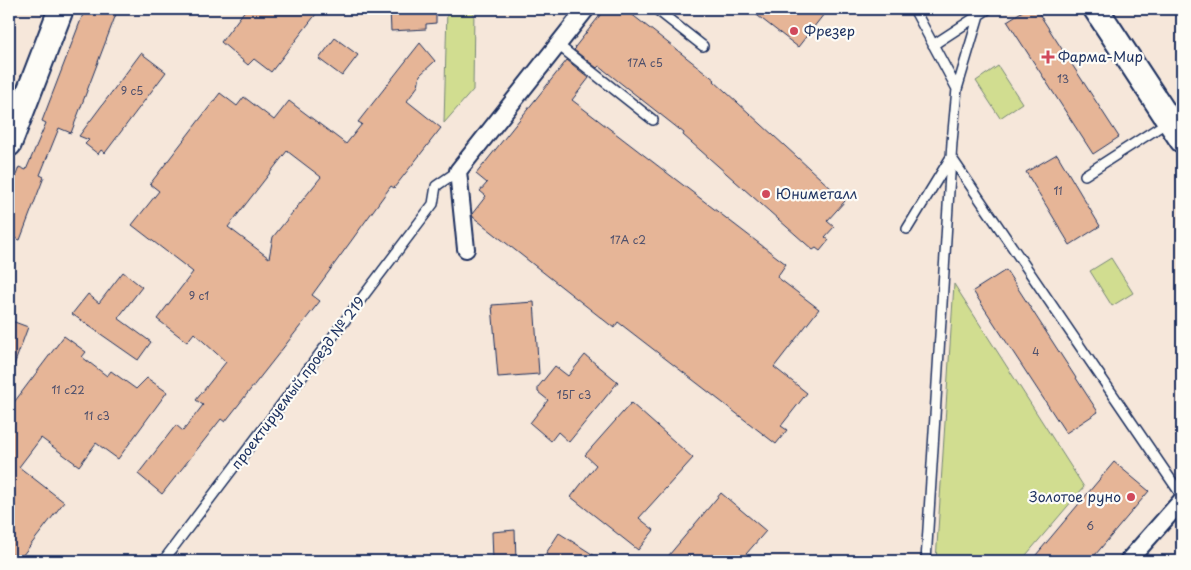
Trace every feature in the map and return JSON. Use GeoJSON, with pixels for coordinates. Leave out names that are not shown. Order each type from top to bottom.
{"type":"FeatureCollection","features":[{"type":"Feature","properties":{"kind":"street"},"geometry":{"type":"LineString","coordinates":[[9,144],[61,9]]}},
{"type":"Feature","properties":{"kind":"street"},"geometry":{"type":"LineString","coordinates":[[466,249],[458,172],[586,9]]}},
{"type":"Feature","properties":{"kind":"street"},"geometry":{"type":"LineString","coordinates":[[1096,9],[1176,130]]}},
{"type":"Feature","properties":{"kind":"street"},"geometry":{"type":"LineString","coordinates":[[1128,561],[1182,500]]}},
{"type":"Feature","properties":{"kind":"lane"},"geometry":{"type":"LineString","coordinates":[[656,9],[703,46]]}},
{"type":"Feature","properties":{"kind":"lane"},"geometry":{"type":"LineString","coordinates":[[914,9],[957,89]]}},
{"type":"Feature","properties":{"kind":"lane"},"geometry":{"type":"LineString","coordinates":[[933,45],[988,9]]}},
{"type":"Feature","properties":{"kind":"lane"},"geometry":{"type":"LineString","coordinates":[[926,561],[951,157],[957,89],[979,15]]}},
{"type":"Feature","properties":{"kind":"lane"},"geometry":{"type":"LineString","coordinates":[[558,44],[653,120]]}},
{"type":"Feature","properties":{"kind":"lane"},"geometry":{"type":"LineString","coordinates":[[1085,175],[1176,130]]}},
{"type":"Feature","properties":{"kind":"lane"},"geometry":{"type":"LineString","coordinates":[[907,229],[951,157]]}},
{"type":"Feature","properties":{"kind":"lane"},"geometry":{"type":"LineString","coordinates":[[951,157],[1182,496]]}},
{"type":"Feature","properties":{"kind":"lane","name":"проектируемый проезд № 219"},"geometry":{"type":"LineString","coordinates":[[163,561],[433,204],[436,186],[458,172]]}},
{"type":"Feature","properties":{"kind":"green space"},"geometry":{"type":"Polygon","coordinates":[[[447,9],[474,9],[473,90],[444,123],[447,9]]]}},
{"type":"Feature","properties":{"kind":"green space"},"geometry":{"type":"Polygon","coordinates":[[[998,66],[1022,103],[1000,118],[976,81],[998,66]]]}},
{"type":"Feature","properties":{"kind":"green space"},"geometry":{"type":"Polygon","coordinates":[[[1111,258],[1133,293],[1112,306],[1090,271],[1111,258]]]}},
{"type":"Feature","properties":{"kind":"green space"},"geometry":{"type":"Polygon","coordinates":[[[954,284],[1084,487],[1021,561],[936,561],[954,284]]]}},
{"type":"Feature","properties":{"kind":"building"},"geometry":{"type":"Polygon","coordinates":[[[85,9],[118,9],[71,133],[59,128],[40,175],[44,177],[20,240],[9,236],[9,194],[19,167],[26,170],[46,123],[42,121],[85,9]]]}},
{"type":"Feature","properties":{"kind":"building"},"geometry":{"type":"Polygon","coordinates":[[[246,9],[320,9],[271,72],[254,59],[248,65],[221,42],[246,9]]]}},
{"type":"Feature","properties":{"kind":"building"},"geometry":{"type":"Polygon","coordinates":[[[390,9],[436,9],[436,23],[426,24],[426,29],[391,31],[390,9]]]}},
{"type":"Feature","properties":{"kind":"building"},"geometry":{"type":"Polygon","coordinates":[[[605,9],[625,9],[715,80],[845,201],[827,221],[834,227],[825,237],[829,240],[820,251],[816,248],[813,250],[683,135],[684,133],[599,66],[597,68],[574,50],[605,9]]]}},
{"type":"Feature","properties":{"kind":"building","name":"Фрезер"},"geometry":{"type":"Polygon","coordinates":[[[749,9],[828,9],[798,47],[749,9]]]}},
{"type":"Feature","properties":{"kind":"building"},"geometry":{"type":"Polygon","coordinates":[[[1026,9],[1036,9],[1119,137],[1093,154],[1007,21],[1026,9]]]}},
{"type":"Feature","properties":{"kind":"building"},"geometry":{"type":"Polygon","coordinates":[[[335,38],[358,55],[342,76],[319,59],[335,38]]]}},
{"type":"Feature","properties":{"kind":"building"},"geometry":{"type":"Polygon","coordinates":[[[420,43],[435,61],[420,75],[418,86],[407,101],[441,128],[394,188],[391,186],[312,295],[320,301],[225,422],[221,419],[162,494],[138,474],[176,425],[183,431],[203,405],[196,400],[226,362],[194,333],[187,342],[157,319],[193,272],[132,225],[159,191],[150,184],[220,93],[237,106],[244,97],[274,120],[289,101],[346,144],[362,124],[358,122],[420,43]],[[287,151],[228,227],[269,258],[273,237],[321,177],[287,151]]]}},
{"type":"Feature","properties":{"kind":"building"},"geometry":{"type":"Polygon","coordinates":[[[141,53],[166,72],[105,153],[101,150],[98,154],[85,144],[89,140],[79,136],[141,53]]]}},
{"type":"Feature","properties":{"kind":"building"},"geometry":{"type":"Polygon","coordinates":[[[567,60],[589,78],[572,100],[786,264],[777,277],[819,309],[774,367],[807,393],[781,426],[787,430],[776,444],[618,322],[614,328],[473,217],[472,214],[486,196],[480,191],[487,183],[476,174],[567,60]]]}},
{"type":"Feature","properties":{"kind":"building"},"geometry":{"type":"Polygon","coordinates":[[[1057,154],[1100,226],[1070,245],[1026,172],[1057,154]]]}},
{"type":"Feature","properties":{"kind":"building"},"geometry":{"type":"Polygon","coordinates":[[[1006,270],[1098,412],[1066,433],[973,291],[1006,270]]]}},
{"type":"Feature","properties":{"kind":"building"},"geometry":{"type":"Polygon","coordinates":[[[123,272],[142,287],[118,318],[151,342],[138,360],[72,314],[88,294],[99,303],[123,272]]]}},
{"type":"Feature","properties":{"kind":"building"},"geometry":{"type":"Polygon","coordinates":[[[534,302],[539,374],[498,377],[492,305],[534,302]]]}},
{"type":"Feature","properties":{"kind":"building"},"geometry":{"type":"Polygon","coordinates":[[[9,320],[28,327],[10,376],[9,375],[9,320]]]}},
{"type":"Feature","properties":{"kind":"building"},"geometry":{"type":"Polygon","coordinates":[[[64,336],[86,352],[82,357],[107,376],[111,371],[136,389],[147,378],[167,392],[118,459],[96,443],[79,466],[41,438],[19,467],[64,502],[19,560],[9,552],[9,409],[64,336]]]}},
{"type":"Feature","properties":{"kind":"building"},"geometry":{"type":"Polygon","coordinates":[[[585,355],[618,382],[569,442],[558,432],[551,441],[530,423],[548,400],[538,392],[538,387],[555,366],[568,376],[585,355]]]}},
{"type":"Feature","properties":{"kind":"building"},"geometry":{"type":"Polygon","coordinates":[[[631,403],[693,458],[639,518],[654,530],[638,550],[571,497],[596,465],[585,455],[631,403]]]}},
{"type":"Feature","properties":{"kind":"building"},"geometry":{"type":"Polygon","coordinates":[[[1114,462],[1149,491],[1090,561],[1031,561],[1114,462]]]}},
{"type":"Feature","properties":{"kind":"building"},"geometry":{"type":"Polygon","coordinates":[[[721,493],[766,531],[740,561],[664,561],[721,493]]]}},
{"type":"Feature","properties":{"kind":"building"},"geometry":{"type":"Polygon","coordinates":[[[515,530],[516,561],[493,561],[492,532],[515,530]]]}},
{"type":"Feature","properties":{"kind":"building"},"geometry":{"type":"Polygon","coordinates":[[[559,533],[603,561],[541,561],[559,533]]]}},
{"type":"Feature","properties":{"kind":"place","name":"Фрезер"},"geometry":{"type":"Point","coordinates":[794,31]}},
{"type":"Feature","properties":{"kind":"place","name":"Фарма-Мир"},"geometry":{"type":"Point","coordinates":[1048,57]}},
{"type":"Feature","properties":{"kind":"place","name":"Юниметалл"},"geometry":{"type":"Point","coordinates":[766,194]}},
{"type":"Feature","properties":{"kind":"place","name":"Золотое руно"},"geometry":{"type":"Point","coordinates":[1131,497]}}]}
